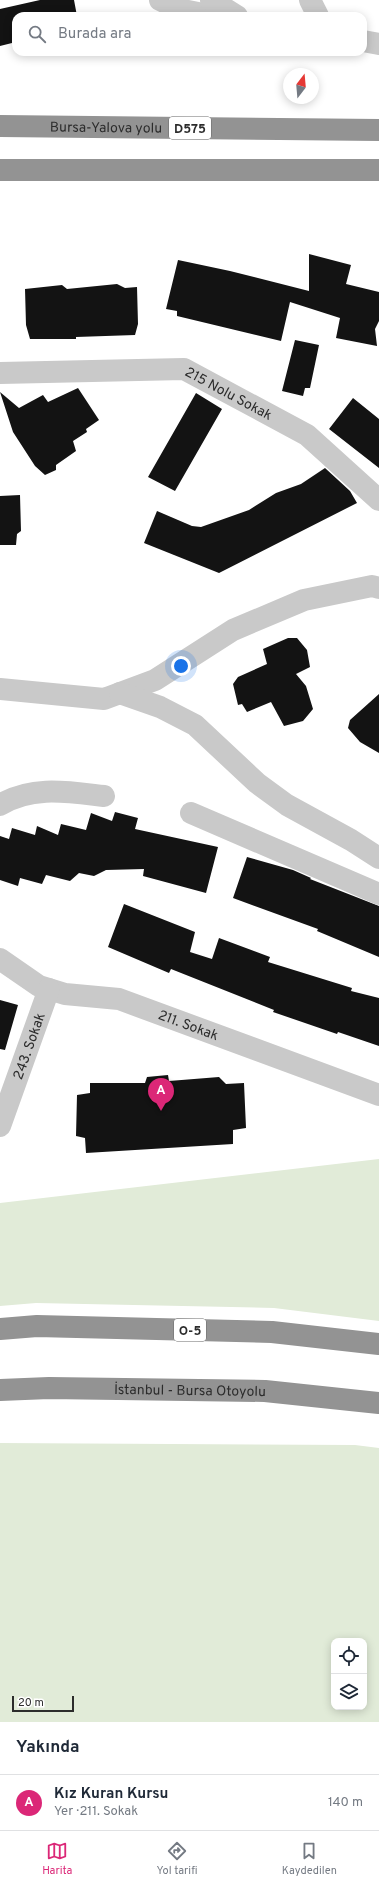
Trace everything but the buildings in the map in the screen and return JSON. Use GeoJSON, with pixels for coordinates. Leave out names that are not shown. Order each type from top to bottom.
{"type":"FeatureCollection","features":[{"type":"Feature","properties":{"kind":"highway","name":"Bursa-Yalova yolu"},"geometry":{"type":"LineString","coordinates":[[0,126],[379,130]]}},
{"type":"Feature","properties":{"kind":"highway"},"geometry":{"type":"LineString","coordinates":[[0,170],[379,170]]}},
{"type":"Feature","properties":{"kind":"highway","name":"O-5"},"geometry":{"type":"LineString","coordinates":[[0,1329],[37,1326],[272,1332],[379,1344]]}},
{"type":"Feature","properties":{"kind":"highway","name":"İstanbul - Bursa Otoyolu"},"geometry":{"type":"LineString","coordinates":[[0,1392],[49,1388],[265,1391],[379,1403]]}},
{"type":"Feature","properties":{"kind":"street"},"geometry":{"type":"LineString","coordinates":[[160,0],[178,9],[193,12]]}},
{"type":"Feature","properties":{"kind":"street"},"geometry":{"type":"LineString","coordinates":[[211,0],[230,12]]}},
{"type":"Feature","properties":{"kind":"street"},"geometry":{"type":"LineString","coordinates":[[310,0],[316,12]]}},
{"type":"Feature","properties":{"kind":"street"},"geometry":{"type":"LineString","coordinates":[[367,42],[379,44]]}},
{"type":"Feature","properties":{"kind":"street","name":"215 Nolu Sokak"},"geometry":{"type":"LineString","coordinates":[[0,373],[184,369],[308,435],[379,500]]}},
{"type":"Feature","properties":{"kind":"street"},"geometry":{"type":"LineString","coordinates":[[0,689],[104,699],[155,680],[233,630],[304,600],[372,586],[379,588]]}},
{"type":"Feature","properties":{"kind":"street"},"geometry":{"type":"LineString","coordinates":[[120,693],[160,707],[195,725],[257,783],[287,805],[351,840],[379,858]]}},
{"type":"Feature","properties":{"kind":"street"},"geometry":{"type":"LineString","coordinates":[[0,804],[17,797],[49,791],[104,796]]}},
{"type":"Feature","properties":{"kind":"street"},"geometry":{"type":"LineString","coordinates":[[191,813],[379,894]]}},
{"type":"Feature","properties":{"kind":"street","name":"211. Sokak"},"geometry":{"type":"LineString","coordinates":[[0,959],[39,986],[65,994],[119,999],[379,1095]]}},
{"type":"Feature","properties":{"kind":"street","name":"243. Sokak"},"geometry":{"type":"LineString","coordinates":[[0,1126],[50,989]]}},
{"type":"Feature","properties":{"kind":"green space"},"geometry":{"type":"Polygon","coordinates":[[[379,1159],[379,1321],[274,1308],[36,1303],[0,1306],[0,1203],[379,1159]]]}},
{"type":"Feature","properties":{"kind":"green space"},"geometry":{"type":"Polygon","coordinates":[[[0,1443],[355,1445],[379,1448],[379,1722],[0,1722],[0,1443]]]}},
{"type":"Feature","properties":{"kind":"place","name":"Kız Kuran Kursu"},"geometry":{"type":"Point","coordinates":[161,1111]}}]}
